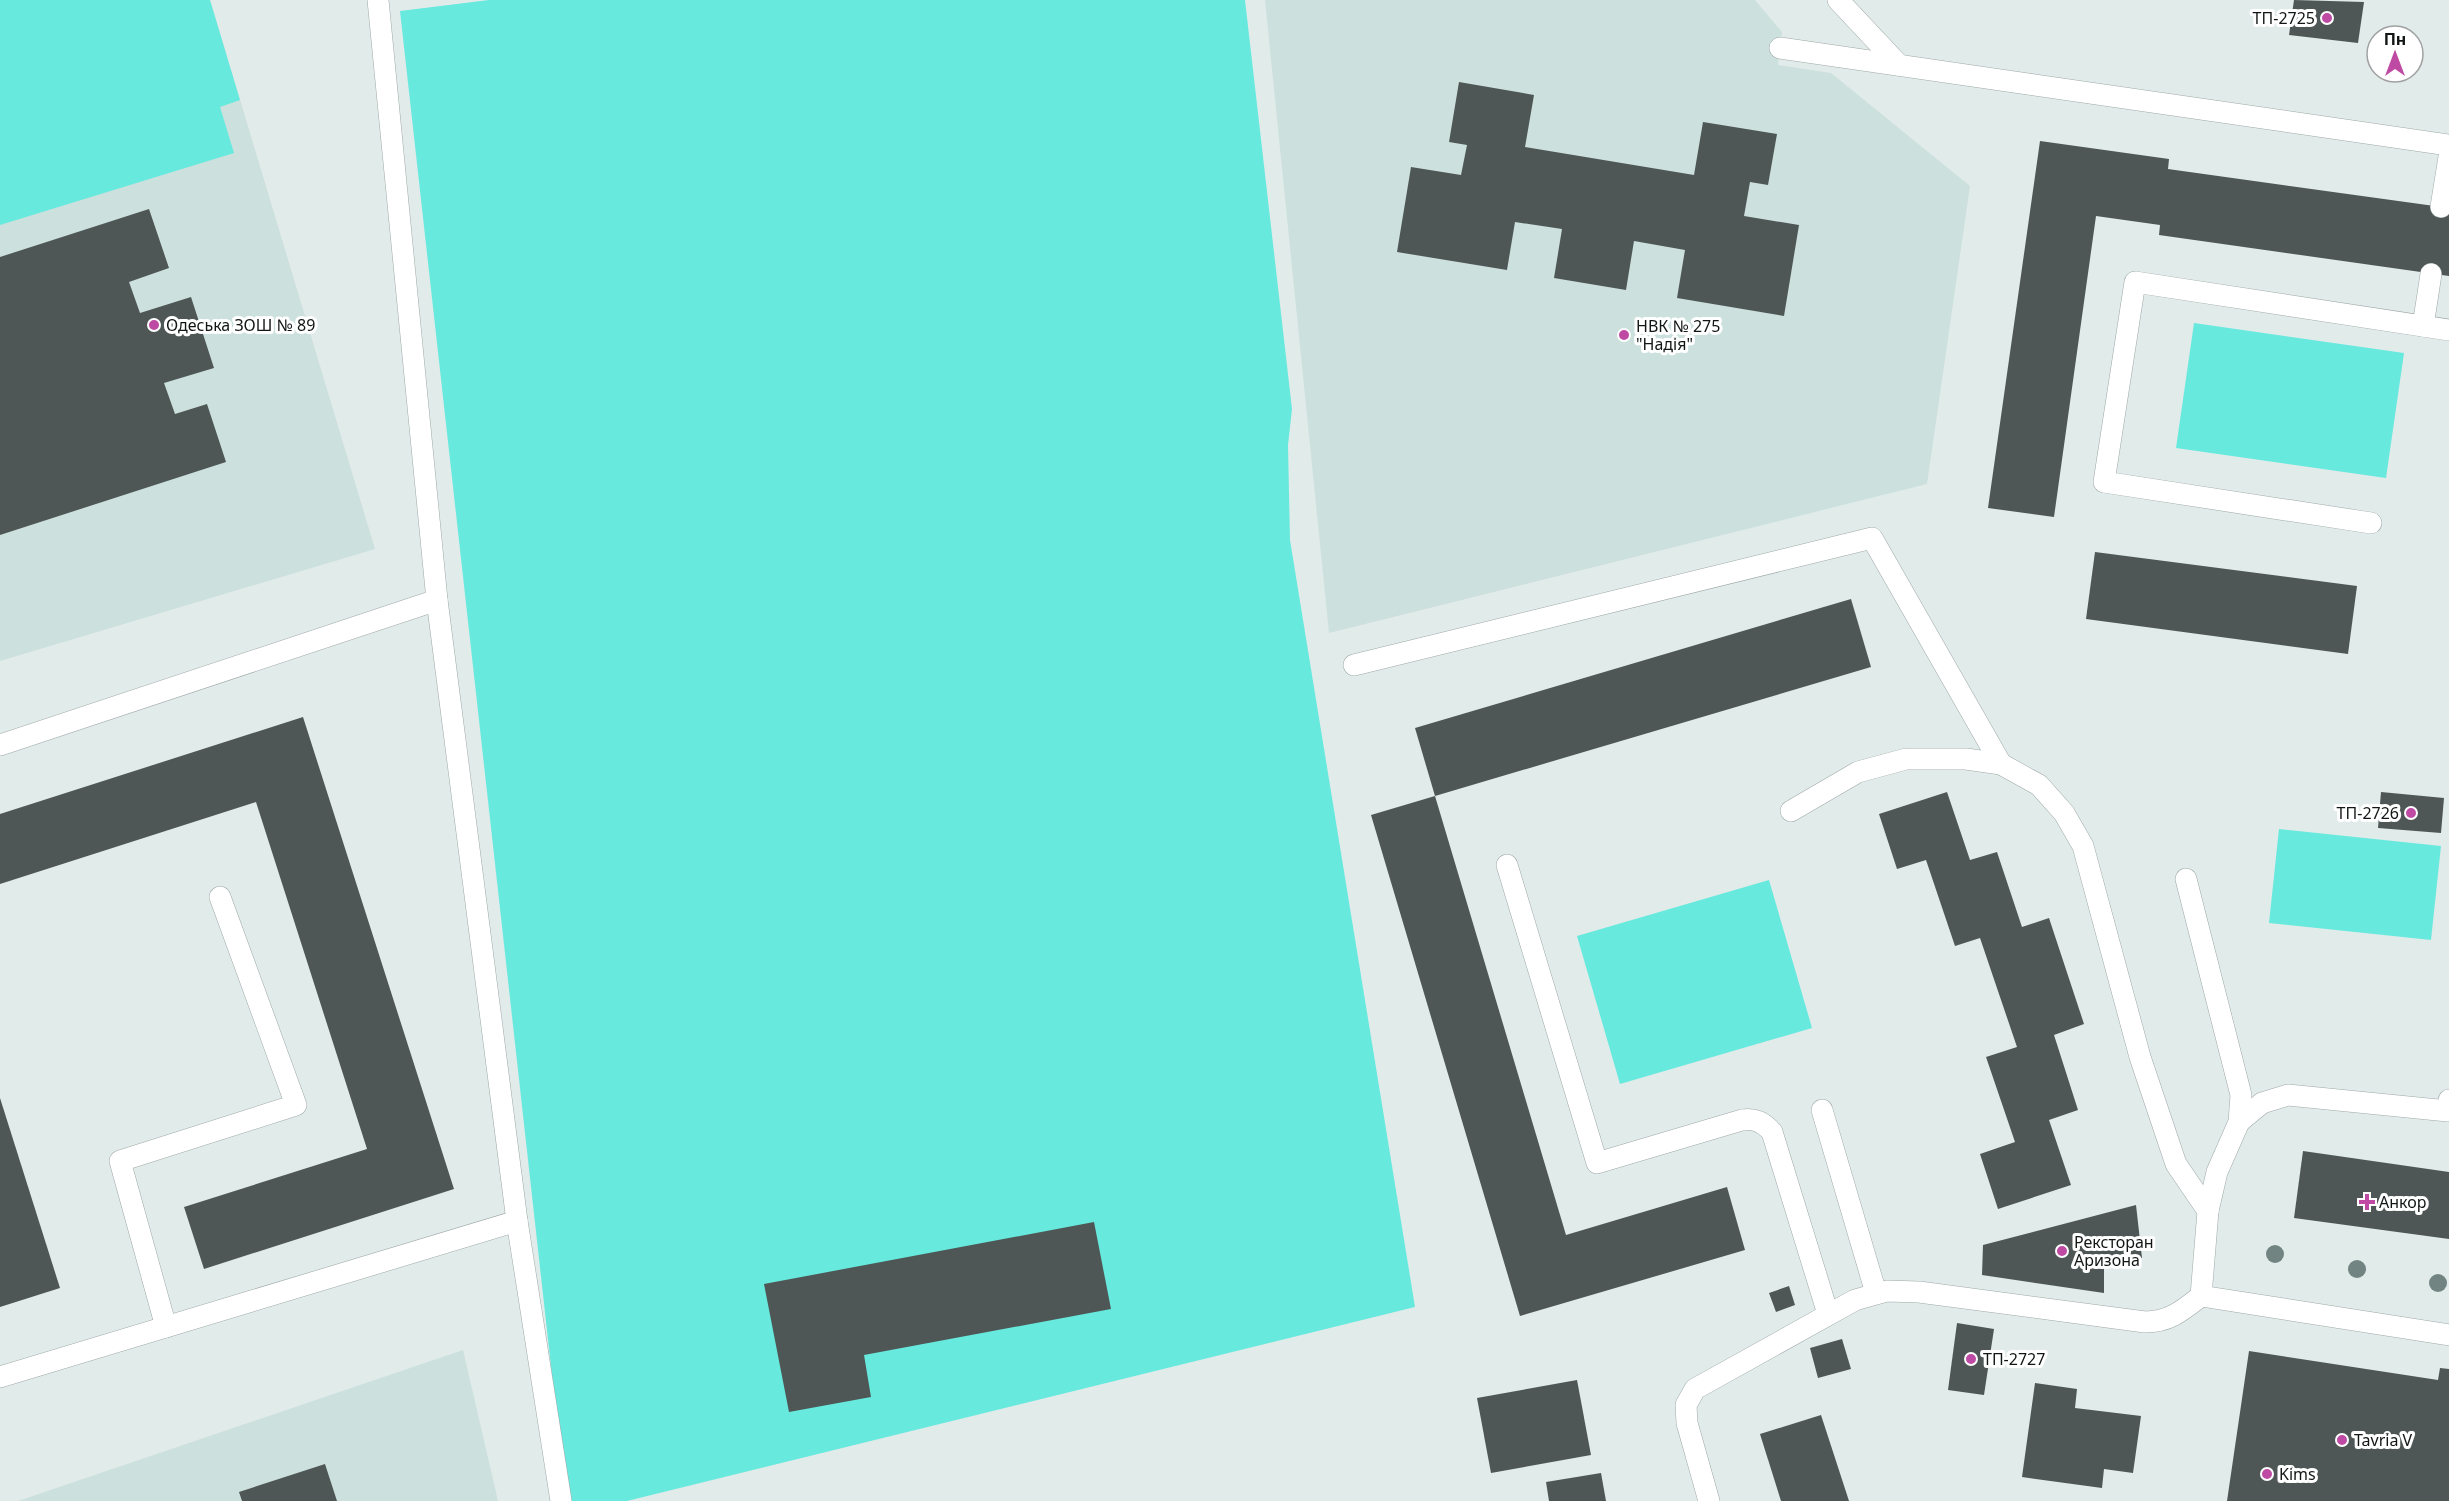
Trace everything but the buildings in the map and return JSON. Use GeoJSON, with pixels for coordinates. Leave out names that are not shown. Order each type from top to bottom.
{"type":"FeatureCollection","features":[{"type":"Feature","properties":{"kind":"lane"},"geometry":{"type":"LineString","coordinates":[[378,0],[437,600],[517,1221],[561,1501]]}},
{"type":"Feature","properties":{"kind":"lane"},"geometry":{"type":"LineString","coordinates":[[1839,0],[1899,65]]}},
{"type":"Feature","properties":{"kind":"lane"},"geometry":{"type":"LineString","coordinates":[[1780,48],[2449,145]]}},
{"type":"Feature","properties":{"kind":"lane"},"geometry":{"type":"LineString","coordinates":[[2441,207],[2449,157]]}},
{"type":"Feature","properties":{"kind":"lane"},"geometry":{"type":"LineString","coordinates":[[2423,326],[2431,274]]}},
{"type":"Feature","properties":{"kind":"lane"},"geometry":{"type":"LineString","coordinates":[[2371,523],[2104,482],[2135,282],[2449,330]]}},
{"type":"Feature","properties":{"kind":"lane"},"geometry":{"type":"LineString","coordinates":[[1354,665],[1872,538],[2001,764]]}},
{"type":"Feature","properties":{"kind":"lane"},"geometry":{"type":"LineString","coordinates":[[0,745],[437,600]]}},
{"type":"Feature","properties":{"kind":"lane"},"geometry":{"type":"LineString","coordinates":[[1791,811],[1858,772],[1906,759],[1966,759],[2001,764],[2039,785],[2064,813],[2083,846],[2140,1057],[2172,1153],[2176,1164],[2208,1211]]}},
{"type":"Feature","properties":{"kind":"lane"},"geometry":{"type":"LineString","coordinates":[[1507,865],[1597,1162],[1742,1120],[1750,1119],[1766,1125],[1772,1132],[1828,1314]]}},
{"type":"Feature","properties":{"kind":"lane"},"geometry":{"type":"LineString","coordinates":[[1709,1501],[1687,1423],[1686,1405],[1695,1389],[1828,1314],[1876,1293],[1897,1290],[1919,1292],[2145,1322],[2161,1322],[2176,1316],[2200,1296],[2208,1211],[2217,1172],[2239,1122],[2241,1095],[2186,879]]}},
{"type":"Feature","properties":{"kind":"lane"},"geometry":{"type":"LineString","coordinates":[[165,1327],[120,1161],[296,1104],[220,897]]}},
{"type":"Feature","properties":{"kind":"lane"},"geometry":{"type":"LineString","coordinates":[[2239,1122],[2262,1103],[2288,1095],[2448,1111],[2449,1100]]}},
{"type":"Feature","properties":{"kind":"lane"},"geometry":{"type":"LineString","coordinates":[[1822,1110],[1876,1293]]}},
{"type":"Feature","properties":{"kind":"lane"},"geometry":{"type":"LineString","coordinates":[[0,1377],[517,1221]]}},
{"type":"Feature","properties":{"kind":"lane"},"geometry":{"type":"LineString","coordinates":[[2200,1296],[2449,1335]]}},
{"type":"Feature","properties":{"kind":"shaded area","name":"Одеська ЗОШ № 89"},"geometry":{"type":"Polygon","coordinates":[[[0,0],[210,0],[375,549],[0,661],[0,0]]]}},
{"type":"Feature","properties":{"kind":"shaded area"},"geometry":{"type":"Polygon","coordinates":[[[0,0],[210,0],[240,100],[220,107],[234,153],[0,225],[0,0]]]}},
{"type":"Feature","properties":{"kind":"shaded area"},"geometry":{"type":"Polygon","coordinates":[[[489,0],[1245,0],[1292,409],[1288,445],[1290,540],[1415,1307],[627,1501],[566,1501],[400,11],[489,0]]]}},
{"type":"Feature","properties":{"kind":"shaded area","name":"НВК № 275 \"Надія\""},"geometry":{"type":"Polygon","coordinates":[[[1265,0],[1755,0],[1782,32],[1778,65],[1831,73],[1970,186],[1927,484],[1329,633],[1265,0]]]}},
{"type":"Feature","properties":{"kind":"shaded area"},"geometry":{"type":"Polygon","coordinates":[[[2194,323],[2404,353],[2386,478],[2176,448],[2194,323]]]}},
{"type":"Feature","properties":{"kind":"shaded area"},"geometry":{"type":"Polygon","coordinates":[[[2279,829],[2441,846],[2431,940],[2269,923],[2279,829]]]}},
{"type":"Feature","properties":{"kind":"shaded area"},"geometry":{"type":"Polygon","coordinates":[[[1769,880],[1812,1028],[1620,1084],[1577,936],[1769,880]]]}},
{"type":"Feature","properties":{"kind":"shaded area"},"geometry":{"type":"Polygon","coordinates":[[[463,1350],[498,1501],[18,1501],[463,1350]]]}},
{"type":"Feature","properties":{"kind":"place","name":"ТП-2725"},"geometry":{"type":"Point","coordinates":[2327,18]}},
{"type":"Feature","properties":{"kind":"place","name":"Одеська ЗОШ № 89"},"geometry":{"type":"Point","coordinates":[154,325]}},
{"type":"Feature","properties":{"kind":"place","name":"НВК № 275 \"Надія\""},"geometry":{"type":"Point","coordinates":[1624,335]}},
{"type":"Feature","properties":{"kind":"place","name":"ТП-2726"},"geometry":{"type":"Point","coordinates":[2411,813]}},
{"type":"Feature","properties":{"kind":"place","name":"Анкор"},"geometry":{"type":"Point","coordinates":[2367,1202]}},
{"type":"Feature","properties":{"kind":"place","name":"Рексторан Аризона"},"geometry":{"type":"Point","coordinates":[2062,1251]}},
{"type":"Feature","properties":{"kind":"place","name":"ТП-2727"},"geometry":{"type":"Point","coordinates":[1971,1359]}},
{"type":"Feature","properties":{"kind":"place","name":"Tavria V"},"geometry":{"type":"Point","coordinates":[2342,1440]}},
{"type":"Feature","properties":{"kind":"place","name":"Kims"},"geometry":{"type":"Point","coordinates":[2267,1474]}}]}
